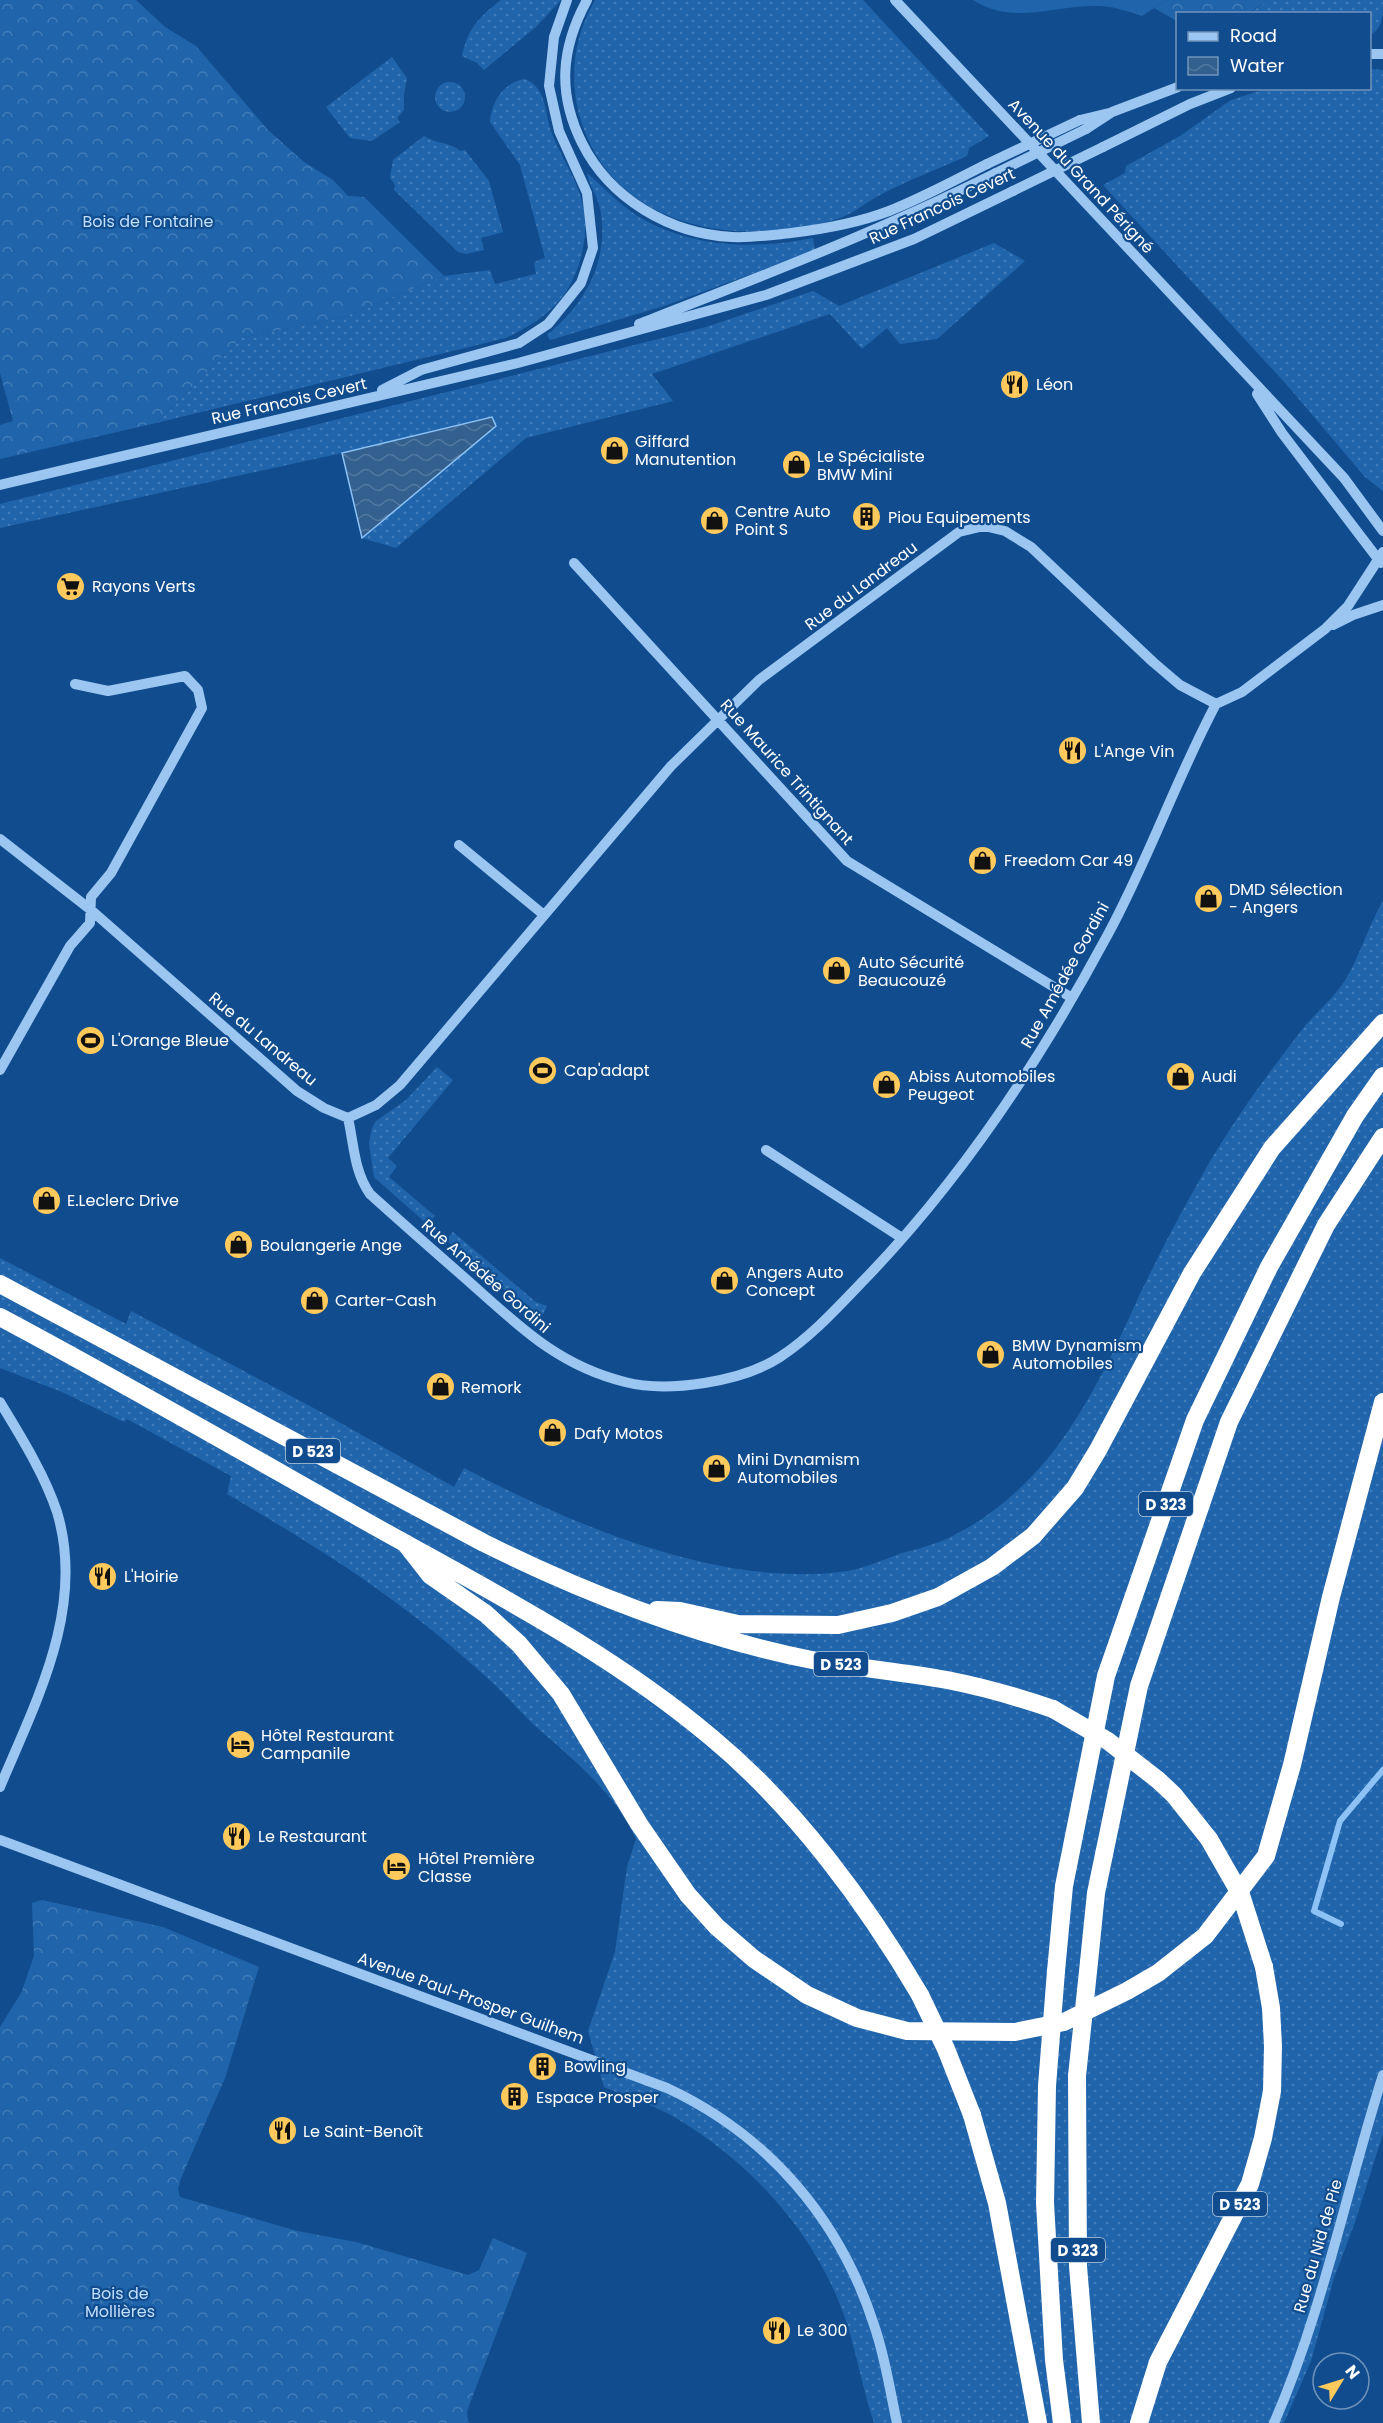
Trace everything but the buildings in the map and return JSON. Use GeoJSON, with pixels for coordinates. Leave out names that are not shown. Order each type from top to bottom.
{"type":"FeatureCollection","features":[{"type":"Feature","properties":{"kind":"highway"},"geometry":{"type":"LineString","coordinates":[[632,1608],[680,1611],[738,1624],[838,1625],[892,1613],[938,1597],[992,1567],[1033,1536],[1075,1488],[1098,1450],[1192,1273],[1272,1148],[1383,1023]]}},
{"type":"Feature","properties":{"kind":"highway","name":"D 323"},"geometry":{"type":"LineString","coordinates":[[1062,2423],[1054,2360],[1045,2203],[1047,2086],[1064,1886],[1106,1676],[1195,1420],[1269,1267],[1355,1116],[1383,1076]]}},
{"type":"Feature","properties":{"kind":"highway","name":"D 323"},"geometry":{"type":"LineString","coordinates":[[1091,2423],[1078,2265],[1077,2076],[1096,1893],[1139,1686],[1229,1422],[1326,1226],[1383,1137]]}},
{"type":"Feature","properties":{"kind":"highway","name":"D 523"},"geometry":{"type":"LineString","coordinates":[[0,1284],[484,1543],[549,1575],[717,1638],[813,1660],[957,1683],[999,1692],[1053,1709],[1108,1741],[1158,1780],[1186,1809],[1209,1839],[1241,1895],[1264,1967],[1271,2008],[1272,2091],[1263,2138],[1250,2184],[1158,2362],[1139,2423]]}},
{"type":"Feature","properties":{"kind":"highway","name":"D 523"},"geometry":{"type":"LineString","coordinates":[[0,1317],[121,1382],[555,1628],[668,1704],[713,1738],[754,1777],[823,1853],[890,1944],[920,1995],[946,2049],[972,2115],[998,2203],[1038,2423]]}},
{"type":"Feature","properties":{"kind":"highway"},"geometry":{"type":"LineString","coordinates":[[405,1543],[429,1575],[486,1614],[519,1644],[561,1694],[639,1824],[688,1895],[717,1927],[754,1959],[807,1995],[857,2018],[907,2031],[1015,2032],[1064,2022],[1158,1973],[1205,1936],[1266,1856],[1292,1765],[1331,1597],[1383,1402]]}},
{"type":"Feature","properties":{"kind":"street"},"geometry":{"type":"LineString","coordinates":[[366,398],[421,370],[519,343],[548,324],[581,283],[593,248],[587,193],[559,132],[549,86],[554,37],[567,0]]}},
{"type":"Feature","properties":{"kind":"street"},"geometry":{"type":"LineString","coordinates":[[587,0],[574,25],[566,52],[565,86],[571,122],[587,153],[608,182],[629,200],[673,225],[703,234],[733,238],[811,231],[889,212],[987,164],[1176,88]]}},
{"type":"Feature","properties":{"kind":"street","name":"Avenue du Grand Périgné"},"geometry":{"type":"LineString","coordinates":[[895,0],[1344,478],[1383,531]]}},
{"type":"Feature","properties":{"kind":"street","name":"Rue Francois Cevert"},"geometry":{"type":"LineString","coordinates":[[0,485],[518,363],[766,296],[915,239],[1190,104],[1226,90]]}},
{"type":"Feature","properties":{"kind":"street","name":"Rue Francois Cevert"},"geometry":{"type":"LineString","coordinates":[[585,344],[813,256],[925,208],[996,173],[1083,124]]}},
{"type":"Feature","properties":{"kind":"street","name":"Avenue du Grand Périgné"},"geometry":{"type":"LineString","coordinates":[[1245,373],[1282,433],[1381,559]]}},
{"type":"Feature","properties":{"kind":"street","name":"Rue du Landreau"},"geometry":{"type":"LineString","coordinates":[[0,839],[91,910],[297,1091],[324,1108],[348,1118],[376,1105],[400,1085],[677,759],[717,719],[759,680],[959,532],[984,526],[1005,531],[1031,547],[1180,685],[1216,704]]}},
{"type":"Feature","properties":{"kind":"street"},"geometry":{"type":"LineString","coordinates":[[1216,704],[1242,692],[1325,629],[1348,606],[1381,559]]}},
{"type":"Feature","properties":{"kind":"street","name":"Rue Maurice Trintignant"},"geometry":{"type":"LineString","coordinates":[[574,564],[847,861],[1072,998]]}},
{"type":"Feature","properties":{"kind":"street"},"geometry":{"type":"LineString","coordinates":[[1325,629],[1353,615],[1383,605]]}},
{"type":"Feature","properties":{"kind":"street"},"geometry":{"type":"LineString","coordinates":[[0,1070],[70,946],[90,924],[91,897],[111,873],[202,708],[198,690],[185,676],[108,692],[75,684]]}},
{"type":"Feature","properties":{"kind":"street","name":"Rue Amédée Gordini"},"geometry":{"type":"LineString","coordinates":[[348,1118],[357,1167],[370,1194],[534,1340],[578,1365],[627,1383],[679,1387],[729,1378],[777,1359],[818,1328],[902,1238],[936,1199],[1016,1091],[1112,926],[1216,704]]}},
{"type":"Feature","properties":{"kind":"street"},"geometry":{"type":"LineString","coordinates":[[459,845],[544,915]]}},
{"type":"Feature","properties":{"kind":"street"},"geometry":{"type":"LineString","coordinates":[[766,1150],[902,1238]]}},
{"type":"Feature","properties":{"kind":"street"},"geometry":{"type":"LineString","coordinates":[[0,1402],[52,1500],[60,1527],[65,1564],[64,1604],[54,1652],[0,1787]]}},
{"type":"Feature","properties":{"kind":"street","name":"Avenue Paul-Prosper Guilhem"},"geometry":{"type":"LineString","coordinates":[[0,1840],[667,2088],[727,2121],[766,2152],[786,2172],[837,2240],[851,2265],[875,2327],[897,2423]]}},
{"type":"Feature","properties":{"kind":"street","name":"Rue du Nid de Pie"},"geometry":{"type":"LineString","coordinates":[[1274,2423],[1311,2326],[1383,2075]]}},
{"type":"Feature","properties":{"kind":"green space","name":"Bois de Fontaine"},"geometry":{"type":"Polygon","coordinates":[[[0,0],[136,0],[165,27],[196,46],[268,130],[304,162],[333,180],[348,196],[364,197],[444,276],[344,317],[241,338],[156,423],[0,459],[0,425],[13,421],[0,373],[0,0]]]}},
{"type":"Feature","properties":{"kind":"green space"},"geometry":{"type":"Polygon","coordinates":[[[501,0],[561,0],[537,26],[484,70],[477,63],[462,56],[464,46],[471,30],[486,12],[501,0]]]}},
{"type":"Feature","properties":{"kind":"green space"},"geometry":{"type":"Polygon","coordinates":[[[595,0],[863,0],[989,136],[969,148],[967,156],[912,179],[837,219],[803,227],[767,231],[730,231],[695,224],[662,213],[632,195],[607,170],[588,139],[581,121],[574,86],[574,68],[580,34],[595,0]]]}},
{"type":"Feature","properties":{"kind":"green space"},"geometry":{"type":"Polygon","coordinates":[[[973,0],[1166,0],[1142,16],[1097,6],[1034,12],[1003,12],[988,8],[973,0]]]}},
{"type":"Feature","properties":{"kind":"green space"},"geometry":{"type":"Polygon","coordinates":[[[1166,0],[1268,0],[1250,12],[1176,12],[1176,20],[1154,8],[1166,0]]]}},
{"type":"Feature","properties":{"kind":"green space"},"geometry":{"type":"Polygon","coordinates":[[[1268,0],[1383,0],[1380,25],[1371,34],[1371,12],[1252,12],[1268,0]]]}},
{"type":"Feature","properties":{"kind":"green space"},"geometry":{"type":"Polygon","coordinates":[[[392,57],[407,78],[404,110],[397,118],[400,122],[372,141],[350,138],[326,107],[392,57]]]}},
{"type":"Feature","properties":{"kind":"green space"},"geometry":{"type":"Polygon","coordinates":[[[1371,69],[1383,70],[1383,491],[1365,477],[1286,384],[1103,185],[1125,173],[1126,166],[1180,136],[1231,100],[1262,90],[1371,90],[1371,69]]]}},
{"type":"Feature","properties":{"kind":"green space"},"geometry":{"type":"Polygon","coordinates":[[[525,79],[532,83],[542,95],[552,134],[579,192],[585,223],[584,240],[576,272],[560,300],[549,311],[506,338],[156,423],[241,338],[344,317],[444,276],[490,270],[495,284],[536,274],[534,262],[545,258],[520,165],[490,122],[493,107],[500,94],[511,84],[525,79]]]}},
{"type":"Feature","properties":{"kind":"green space"},"geometry":{"type":"Polygon","coordinates":[[[450,82],[460,87],[465,97],[460,107],[450,112],[440,107],[435,97],[440,87],[450,82]]]}},
{"type":"Feature","properties":{"kind":"green space"},"geometry":{"type":"Polygon","coordinates":[[[424,136],[460,151],[465,150],[489,181],[503,232],[481,238],[484,250],[466,254],[458,252],[394,190],[395,185],[390,178],[393,160],[424,136]]]}},
{"type":"Feature","properties":{"kind":"green space"},"geometry":{"type":"Polygon","coordinates":[[[587,173],[636,215],[678,234],[699,240],[745,245],[813,238],[815,251],[664,306],[550,340],[547,335],[561,323],[584,295],[598,262],[602,227],[600,208],[587,173]]]}},
{"type":"Feature","properties":{"kind":"green space"},"geometry":{"type":"Polygon","coordinates":[[[994,243],[1025,261],[937,339],[900,344],[887,328],[862,349],[830,314],[652,374],[673,401],[526,438],[396,548],[362,538],[496,426],[492,417],[342,453],[0,528],[0,504],[706,327],[813,291],[839,306],[994,243]]]}},
{"type":"Feature","properties":{"kind":"green space"},"geometry":{"type":"Polygon","coordinates":[[[1383,901],[1383,2134],[1355,2222],[1334,2278],[1314,2351],[1311,2351],[1311,2361],[1284,2423],[874,2423],[850,2334],[834,2289],[800,2231],[779,2204],[731,2157],[704,2136],[668,2113],[604,2087],[588,2031],[615,1952],[627,1867],[636,1839],[616,1806],[577,1763],[533,1724],[495,1685],[433,1631],[344,1566],[227,1494],[231,1476],[127,1419],[124,1422],[62,1392],[0,1368],[0,1258],[126,1324],[131,1311],[321,1412],[454,1487],[464,1468],[550,1510],[597,1529],[646,1547],[695,1560],[745,1570],[793,1574],[856,1569],[939,1542],[973,1524],[1020,1488],[1059,1444],[1093,1391],[1168,1238],[1210,1161],[1274,1067],[1306,1025],[1344,982],[1383,901]]]}},
{"type":"Feature","properties":{"kind":"green space"},"geometry":{"type":"Polygon","coordinates":[[[437,1067],[453,1080],[388,1158],[397,1166],[389,1177],[435,1216],[427,1224],[374,1177],[369,1143],[376,1121],[406,1100],[437,1067]]]}},
{"type":"Feature","properties":{"kind":"green space"},"geometry":{"type":"Polygon","coordinates":[[[453,1232],[536,1302],[547,1306],[540,1320],[446,1240],[453,1232]]]}},
{"type":"Feature","properties":{"kind":"green space","name":"Bois de Mollières"},"geometry":{"type":"Polygon","coordinates":[[[42,1900],[163,1927],[259,1967],[225,2078],[181,2178],[178,2189],[180,2197],[297,2231],[356,2242],[468,2275],[479,2270],[493,2238],[527,2253],[467,2411],[470,2423],[0,2423],[0,2027],[21,1993],[34,1956],[32,1903],[42,1900]]]}},
{"type":"Feature","properties":{"kind":"water"},"geometry":{"type":"Polygon","coordinates":[[[492,417],[496,426],[362,538],[342,453],[492,417]]]}},
{"type":"Feature","properties":{"kind":"waterway"},"geometry":{"type":"LineString","coordinates":[[1341,1924],[1314,1911],[1340,1821],[1383,1770]]}},
{"type":"Feature","properties":{"kind":"place","name":"Léon"},"geometry":{"type":"Point","coordinates":[1015,384]}},
{"type":"Feature","properties":{"kind":"place","name":"Giffard Manutention"},"geometry":{"type":"Point","coordinates":[614,450]}},
{"type":"Feature","properties":{"kind":"place","name":"Le Spécialiste BMW Mini"},"geometry":{"type":"Point","coordinates":[796,465]}},
{"type":"Feature","properties":{"kind":"place","name":"Piou Equipements"},"geometry":{"type":"Point","coordinates":[867,517]}},
{"type":"Feature","properties":{"kind":"place","name":"Centre Auto Point S"},"geometry":{"type":"Point","coordinates":[714,520]}},
{"type":"Feature","properties":{"kind":"place","name":"Rayons Verts"},"geometry":{"type":"Point","coordinates":[71,586]}},
{"type":"Feature","properties":{"kind":"place","name":"L'Ange Vin"},"geometry":{"type":"Point","coordinates":[1073,751]}},
{"type":"Feature","properties":{"kind":"place","name":"Freedom Car 49"},"geometry":{"type":"Point","coordinates":[983,860]}},
{"type":"Feature","properties":{"kind":"place","name":"DMD Sélection - Angers"},"geometry":{"type":"Point","coordinates":[1208,898]}},
{"type":"Feature","properties":{"kind":"place","name":"Auto Sécurité Beaucouzé"},"geometry":{"type":"Point","coordinates":[837,971]}},
{"type":"Feature","properties":{"kind":"place","name":"L'Orange Bleue"},"geometry":{"type":"Point","coordinates":[90,1040]}},
{"type":"Feature","properties":{"kind":"place","name":"Cap'adapt"},"geometry":{"type":"Point","coordinates":[543,1070]}},
{"type":"Feature","properties":{"kind":"place","name":"Audi"},"geometry":{"type":"Point","coordinates":[1180,1076]}},
{"type":"Feature","properties":{"kind":"place","name":"Abiss Automobiles Peugeot"},"geometry":{"type":"Point","coordinates":[887,1085]}},
{"type":"Feature","properties":{"kind":"place","name":"E.Leclerc Drive"},"geometry":{"type":"Point","coordinates":[46,1200]}},
{"type":"Feature","properties":{"kind":"place","name":"Boulangerie Ange"},"geometry":{"type":"Point","coordinates":[239,1245]}},
{"type":"Feature","properties":{"kind":"place","name":"Angers Auto Concept"},"geometry":{"type":"Point","coordinates":[725,1281]}},
{"type":"Feature","properties":{"kind":"place","name":"Carter-Cash"},"geometry":{"type":"Point","coordinates":[314,1300]}},
{"type":"Feature","properties":{"kind":"place","name":"BMW Dynamism Automobiles"},"geometry":{"type":"Point","coordinates":[991,1354]}},
{"type":"Feature","properties":{"kind":"place","name":"Remork"},"geometry":{"type":"Point","coordinates":[440,1387]}},
{"type":"Feature","properties":{"kind":"place","name":"Dafy Motos"},"geometry":{"type":"Point","coordinates":[553,1433]}},
{"type":"Feature","properties":{"kind":"place","name":"Mini Dynamism Automobiles"},"geometry":{"type":"Point","coordinates":[716,1468]}},
{"type":"Feature","properties":{"kind":"place","name":"L'Hoirie"},"geometry":{"type":"Point","coordinates":[103,1576]}},
{"type":"Feature","properties":{"kind":"place","name":"Hôtel Restaurant Campanile"},"geometry":{"type":"Point","coordinates":[240,1744]}},
{"type":"Feature","properties":{"kind":"place","name":"Le Restaurant"},"geometry":{"type":"Point","coordinates":[237,1836]}},
{"type":"Feature","properties":{"kind":"place","name":"Hôtel Première Classe"},"geometry":{"type":"Point","coordinates":[397,1867]}},
{"type":"Feature","properties":{"kind":"place","name":"Bowling"},"geometry":{"type":"Point","coordinates":[543,2066]}},
{"type":"Feature","properties":{"kind":"place","name":"Espace Prosper"},"geometry":{"type":"Point","coordinates":[515,2097]}},
{"type":"Feature","properties":{"kind":"place","name":"Le Saint-Benoît"},"geometry":{"type":"Point","coordinates":[282,2131]}},
{"type":"Feature","properties":{"kind":"place","name":"Le 300"},"geometry":{"type":"Point","coordinates":[776,2330]}}]}
